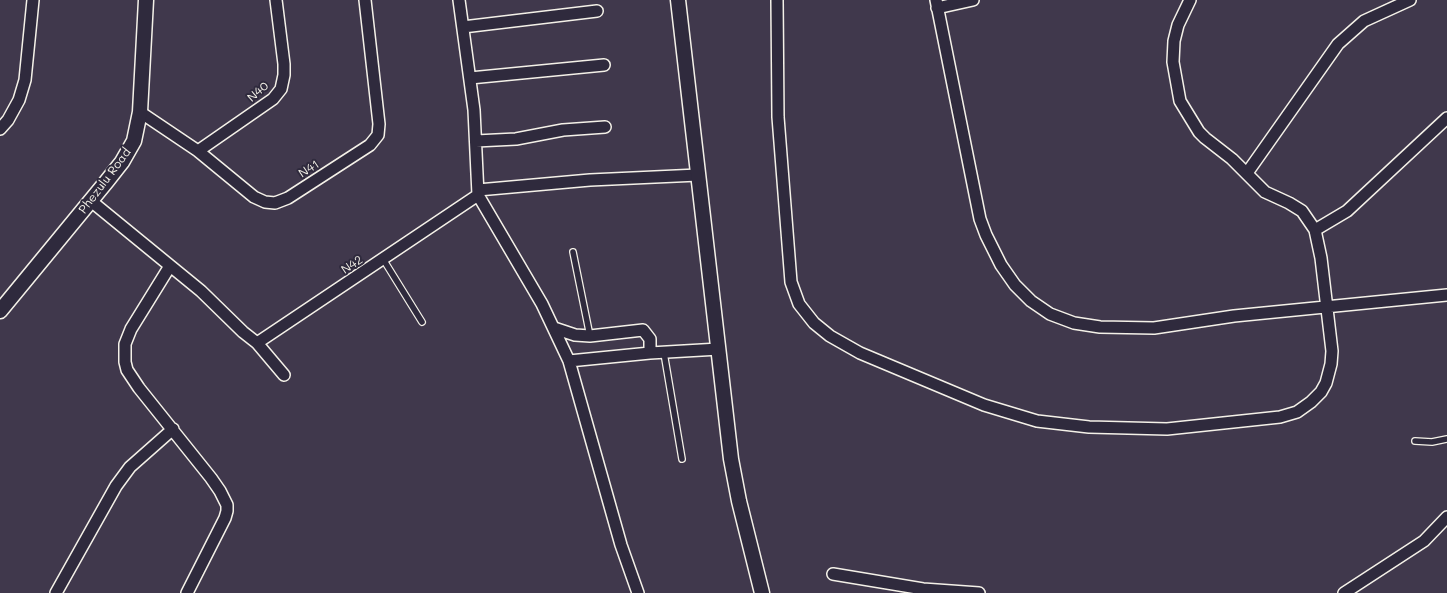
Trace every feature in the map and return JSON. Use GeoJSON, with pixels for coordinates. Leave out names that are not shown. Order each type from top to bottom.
{"type":"FeatureCollection","features":[{"type":"Feature","properties":{"kind":"street"},"geometry":{"type":"LineString","coordinates":[[0,129],[8,120],[19,100],[25,80],[33,0]]}},
{"type":"Feature","properties":{"kind":"street","name":"Phezulu Road"},"geometry":{"type":"LineString","coordinates":[[0,311],[122,162],[134,141],[140,112],[146,0]]}},
{"type":"Feature","properties":{"kind":"street","name":"N40"},"geometry":{"type":"LineString","coordinates":[[198,151],[273,99],[280,89],[284,69],[276,0]]}},
{"type":"Feature","properties":{"kind":"street","name":"N41"},"geometry":{"type":"LineString","coordinates":[[140,112],[198,151],[254,197],[265,202],[275,203],[288,198],[370,145],[378,135],[379,124],[365,0]]}},
{"type":"Feature","properties":{"kind":"street"},"geometry":{"type":"LineString","coordinates":[[459,0],[474,110],[478,193],[542,304],[569,361],[621,545],[638,593]]}},
{"type":"Feature","properties":{"kind":"street"},"geometry":{"type":"LineString","coordinates":[[678,0],[731,459],[739,501],[762,593]]}},
{"type":"Feature","properties":{"kind":"street"},"geometry":{"type":"LineString","coordinates":[[777,0],[776,36],[778,117],[791,282],[799,304],[814,323],[830,336],[860,353],[984,405],[1038,421],[1089,427],[1167,429],[1280,417],[1297,412],[1311,402],[1326,383],[1331,364],[1332,351],[1321,258],[1315,230],[1302,211],[1265,192],[1257,186],[1247,173],[1205,138],[1196,127],[1180,101],[1173,62],[1174,41],[1178,25],[1190,0]]}},
{"type":"Feature","properties":{"kind":"street"},"geometry":{"type":"LineString","coordinates":[[973,0],[936,4],[980,219],[991,247],[1015,285],[1031,300],[1050,314],[1074,323],[1100,327],[1154,328],[1234,316],[1447,294]]}},
{"type":"Feature","properties":{"kind":"street"},"geometry":{"type":"LineString","coordinates":[[1247,173],[1338,44],[1364,21],[1410,0]]}},
{"type":"Feature","properties":{"kind":"street"},"geometry":{"type":"LineString","coordinates":[[463,27],[597,11]]}},
{"type":"Feature","properties":{"kind":"street"},"geometry":{"type":"LineString","coordinates":[[470,78],[604,65]]}},
{"type":"Feature","properties":{"kind":"street"},"geometry":{"type":"LineString","coordinates":[[1315,230],[1347,210],[1447,118]]}},
{"type":"Feature","properties":{"kind":"street"},"geometry":{"type":"LineString","coordinates":[[476,141],[516,139],[563,130],[605,127]]}},
{"type":"Feature","properties":{"kind":"street"},"geometry":{"type":"LineString","coordinates":[[478,193],[590,180],[698,175]]}},
{"type":"Feature","properties":{"kind":"street","name":"N42"},"geometry":{"type":"LineString","coordinates":[[257,342],[383,260],[478,193]]}},
{"type":"Feature","properties":{"kind":"street"},"geometry":{"type":"LineString","coordinates":[[91,201],[201,291],[243,332],[257,342],[284,375]]}},
{"type":"Feature","properties":{"kind":"street"},"geometry":{"type":"LineString","coordinates":[[170,266],[131,329],[125,344],[125,362],[127,370],[139,388],[173,429],[220,491],[227,511],[187,593]]}},
{"type":"Feature","properties":{"kind":"street"},"geometry":{"type":"LineString","coordinates":[[554,328],[575,335],[590,336],[643,330],[650,339],[650,353]]}},
{"type":"Feature","properties":{"kind":"street"},"geometry":{"type":"LineString","coordinates":[[569,361],[650,353],[719,349]]}},
{"type":"Feature","properties":{"kind":"street"},"geometry":{"type":"LineString","coordinates":[[56,593],[116,486],[130,467],[173,429]]}},
{"type":"Feature","properties":{"kind":"street"},"geometry":{"type":"LineString","coordinates":[[1344,593],[1411,551],[1424,541],[1447,517]]}},
{"type":"Feature","properties":{"kind":"street"},"geometry":{"type":"LineString","coordinates":[[833,574],[922,591],[979,593]]}},
{"type":"Feature","properties":{"kind":"lane"},"geometry":{"type":"LineString","coordinates":[[573,252],[590,336]]}},
{"type":"Feature","properties":{"kind":"lane"},"geometry":{"type":"LineString","coordinates":[[383,260],[422,322]]}},
{"type":"Feature","properties":{"kind":"lane"},"geometry":{"type":"LineString","coordinates":[[664,353],[682,459]]}},
{"type":"Feature","properties":{"kind":"lane"},"geometry":{"type":"LineString","coordinates":[[1415,441],[1432,442],[1447,440]]}}]}
